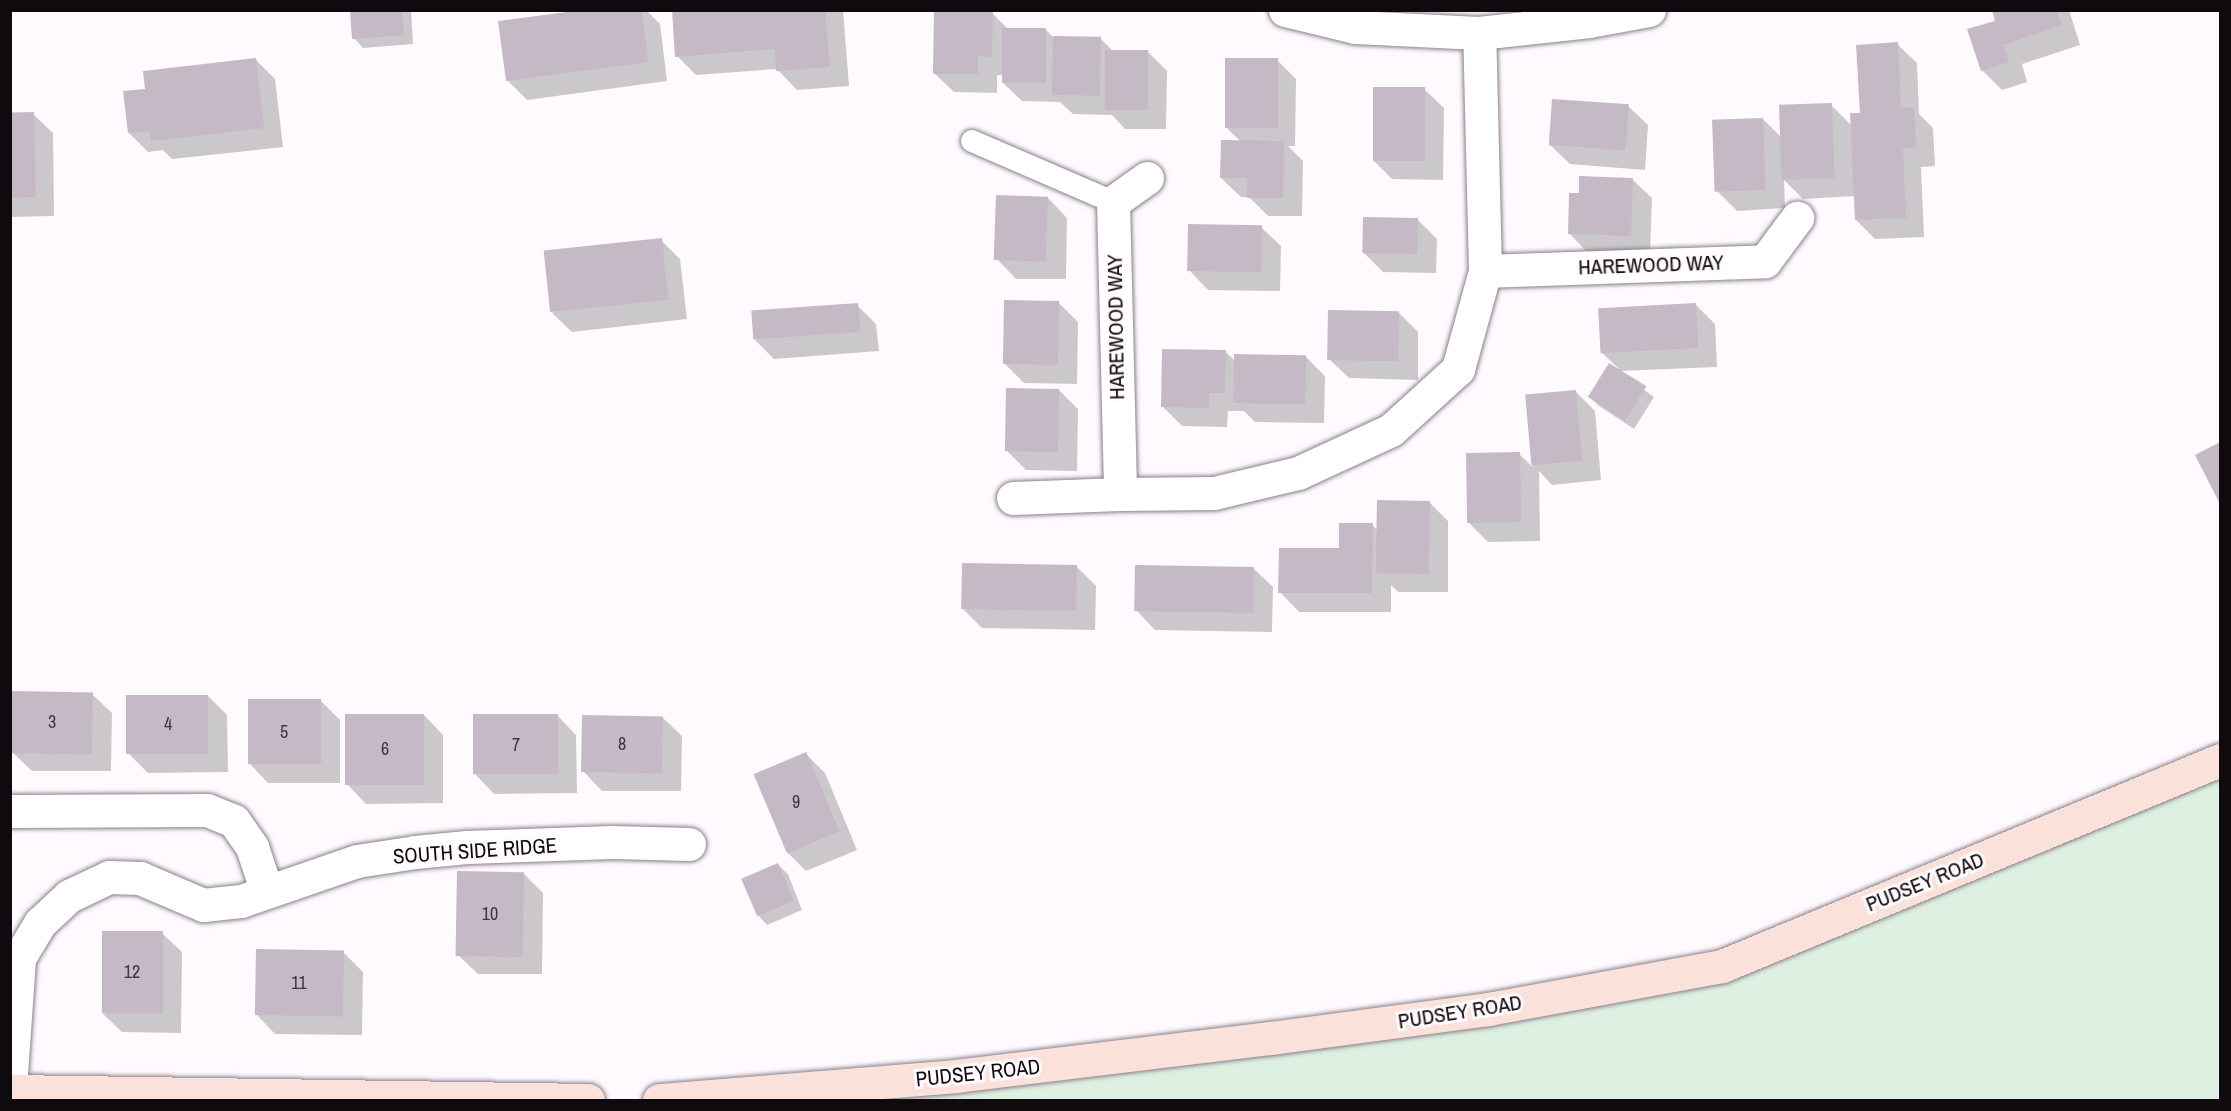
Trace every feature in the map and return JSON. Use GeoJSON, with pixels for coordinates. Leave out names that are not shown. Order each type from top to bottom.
{"type":"FeatureCollection","features":[{"type":"Feature","properties":{"kind":"main road","name":"PUDSEY ROAD"},"geometry":{"type":"LineString","coordinates":[[659,1101],[956,1076],[1271,1038],[1488,1009],[1722,966],[2220,760]]}},
{"type":"Feature","properties":{"kind":"main road"},"geometry":{"type":"LineString","coordinates":[[10,1090],[588,1101]]}},
{"type":"Feature","properties":{"kind":"street"},"geometry":{"type":"LineString","coordinates":[[1285,10],[1355,27],[1479,33],[1589,21],[1648,10]]}},
{"type":"Feature","properties":{"kind":"street"},"geometry":{"type":"LineString","coordinates":[[1013,498],[1225,491],[1298,473],[1391,430],[1458,369],[1485,271],[1479,33]]}},
{"type":"Feature","properties":{"kind":"street"},"geometry":{"type":"LineString","coordinates":[[1113,202],[1148,178]]}},
{"type":"Feature","properties":{"kind":"street","name":"HAREWOOD WAY"},"geometry":{"type":"LineString","coordinates":[[1113,202],[1120,494]]}},
{"type":"Feature","properties":{"kind":"street","name":"HAREWOOD WAY"},"geometry":{"type":"LineString","coordinates":[[1485,271],[1765,261],[1797,218]]}},
{"type":"Feature","properties":{"kind":"street"},"geometry":{"type":"LineString","coordinates":[[10,811],[207,810],[234,821],[252,847],[267,892]]}},
{"type":"Feature","properties":{"kind":"street","name":"SOUTH SIDE RIDGE"},"geometry":{"type":"LineString","coordinates":[[10,1090],[19,958],[40,923],[69,896],[109,877],[140,878],[202,905],[241,901],[357,861],[415,852],[467,847],[612,842],[689,844]]}},
{"type":"Feature","properties":{"kind":"lane"},"geometry":{"type":"LineString","coordinates":[[972,141],[1113,202]]}},
{"type":"Feature","properties":{"kind":"green space"},"geometry":{"type":"Polygon","coordinates":[[[2220,760],[2220,1100],[659,1100],[1722,966],[2220,760]]]}},
{"type":"Feature","properties":{"kind":"building"},"geometry":{"type":"Polygon","coordinates":[[[350,10],[402,10],[404,35],[352,39],[350,10]]]}},
{"type":"Feature","properties":{"kind":"building"},"geometry":{"type":"Polygon","coordinates":[[[582,10],[642,10],[648,62],[506,81],[498,21],[582,10]]]}},
{"type":"Feature","properties":{"kind":"building"},"geometry":{"type":"Polygon","coordinates":[[[672,10],[825,10],[830,67],[776,71],[774,49],[675,57],[672,10]]]}},
{"type":"Feature","properties":{"kind":"building"},"geometry":{"type":"Polygon","coordinates":[[[1992,10],[2057,10],[2062,25],[2003,45],[2009,62],[1981,71],[1967,29],[1995,21],[1992,10]]]}},
{"type":"Feature","properties":{"kind":"building"},"geometry":{"type":"Polygon","coordinates":[[[934,11],[993,12],[992,57],[978,56],[978,74],[933,74],[934,11]]]}},
{"type":"Feature","properties":{"kind":"building"},"geometry":{"type":"Polygon","coordinates":[[[1002,28],[1046,28],[1046,83],[1002,83],[1002,28]]]}},
{"type":"Feature","properties":{"kind":"building"},"geometry":{"type":"Polygon","coordinates":[[[1053,36],[1101,37],[1100,96],[1052,95],[1053,36]]]}},
{"type":"Feature","properties":{"kind":"building"},"geometry":{"type":"Polygon","coordinates":[[[1898,42],[1901,108],[1914,107],[1916,147],[1903,148],[1906,218],[1855,220],[1850,113],[1860,113],[1856,45],[1898,42]]]}},
{"type":"Feature","properties":{"kind":"building"},"geometry":{"type":"Polygon","coordinates":[[[1105,50],[1148,50],[1148,110],[1105,110],[1105,50]]]}},
{"type":"Feature","properties":{"kind":"building"},"geometry":{"type":"Polygon","coordinates":[[[256,58],[264,128],[151,141],[150,131],[128,133],[123,91],[145,89],[143,71],[256,58]]]}},
{"type":"Feature","properties":{"kind":"building"},"geometry":{"type":"Polygon","coordinates":[[[1225,58],[1278,58],[1278,128],[1225,128],[1225,58]]]}},
{"type":"Feature","properties":{"kind":"building"},"geometry":{"type":"Polygon","coordinates":[[[1373,87],[1425,87],[1425,161],[1373,161],[1373,87]]]}},
{"type":"Feature","properties":{"kind":"building"},"geometry":{"type":"Polygon","coordinates":[[[1552,99],[1629,104],[1626,150],[1549,145],[1552,99]]]}},
{"type":"Feature","properties":{"kind":"building"},"geometry":{"type":"Polygon","coordinates":[[[1832,103],[1835,178],[1782,180],[1779,105],[1832,103]]]}},
{"type":"Feature","properties":{"kind":"building"},"geometry":{"type":"Polygon","coordinates":[[[10,112],[34,112],[35,197],[11,197],[10,112]]]}},
{"type":"Feature","properties":{"kind":"building"},"geometry":{"type":"Polygon","coordinates":[[[1763,118],[1766,190],[1715,192],[1712,120],[1763,118]]]}},
{"type":"Feature","properties":{"kind":"building"},"geometry":{"type":"Polygon","coordinates":[[[1221,140],[1284,141],[1283,198],[1247,198],[1247,178],[1220,178],[1221,140]]]}},
{"type":"Feature","properties":{"kind":"building"},"geometry":{"type":"Polygon","coordinates":[[[1579,176],[1633,178],[1631,236],[1568,234],[1569,193],[1579,193],[1579,176]]]}},
{"type":"Feature","properties":{"kind":"building"},"geometry":{"type":"Polygon","coordinates":[[[996,195],[1048,197],[1046,262],[994,260],[996,195]]]}},
{"type":"Feature","properties":{"kind":"building"},"geometry":{"type":"Polygon","coordinates":[[[1363,217],[1418,218],[1417,254],[1362,253],[1363,217]]]}},
{"type":"Feature","properties":{"kind":"building"},"geometry":{"type":"Polygon","coordinates":[[[1188,224],[1262,225],[1261,272],[1187,271],[1188,224]]]}},
{"type":"Feature","properties":{"kind":"building"},"geometry":{"type":"Polygon","coordinates":[[[662,238],[668,300],[550,312],[544,250],[662,238]]]}},
{"type":"Feature","properties":{"kind":"building"},"geometry":{"type":"Polygon","coordinates":[[[1004,300],[1059,301],[1058,365],[1003,364],[1004,300]]]}},
{"type":"Feature","properties":{"kind":"building"},"geometry":{"type":"Polygon","coordinates":[[[858,303],[860,332],[753,339],[751,310],[858,303]]]}},
{"type":"Feature","properties":{"kind":"building"},"geometry":{"type":"Polygon","coordinates":[[[1696,303],[1698,348],[1600,353],[1598,308],[1696,303]]]}},
{"type":"Feature","properties":{"kind":"building"},"geometry":{"type":"Polygon","coordinates":[[[1328,310],[1399,311],[1398,361],[1327,360],[1328,310]]]}},
{"type":"Feature","properties":{"kind":"building"},"geometry":{"type":"Polygon","coordinates":[[[1162,349],[1226,350],[1225,393],[1209,393],[1209,408],[1161,407],[1162,349]]]}},
{"type":"Feature","properties":{"kind":"building"},"geometry":{"type":"Polygon","coordinates":[[[1234,354],[1306,355],[1305,404],[1233,403],[1234,354]]]}},
{"type":"Feature","properties":{"kind":"building"},"geometry":{"type":"Polygon","coordinates":[[[1609,363],[1646,386],[1625,420],[1588,397],[1609,363]]]}},
{"type":"Feature","properties":{"kind":"building"},"geometry":{"type":"Polygon","coordinates":[[[1006,388],[1059,389],[1058,452],[1005,451],[1006,388]]]}},
{"type":"Feature","properties":{"kind":"building"},"geometry":{"type":"Polygon","coordinates":[[[1576,390],[1582,461],[1531,465],[1525,394],[1576,390]]]}},
{"type":"Feature","properties":{"kind":"building"},"geometry":{"type":"Polygon","coordinates":[[[2220,442],[2220,504],[2195,455],[2220,442]]]}},
{"type":"Feature","properties":{"kind":"building"},"geometry":{"type":"Polygon","coordinates":[[[1520,452],[1521,522],[1467,523],[1466,453],[1520,452]]]}},
{"type":"Feature","properties":{"kind":"building"},"geometry":{"type":"Polygon","coordinates":[[[1377,500],[1430,501],[1429,574],[1376,573],[1377,500]]]}},
{"type":"Feature","properties":{"kind":"building"},"geometry":{"type":"Polygon","coordinates":[[[1339,523],[1373,523],[1372,593],[1278,593],[1279,548],[1339,548],[1339,523]]]}},
{"type":"Feature","properties":{"kind":"building"},"geometry":{"type":"Polygon","coordinates":[[[962,563],[1077,565],[1076,611],[961,609],[962,563]]]}},
{"type":"Feature","properties":{"kind":"building"},"geometry":{"type":"Polygon","coordinates":[[[1135,565],[1254,567],[1253,613],[1134,611],[1135,565]]]}},
{"type":"Feature","properties":{"kind":"building"},"geometry":{"type":"Polygon","coordinates":[[[11,691],[93,692],[92,754],[10,753],[11,691]]]}},
{"type":"Feature","properties":{"kind":"building"},"geometry":{"type":"Polygon","coordinates":[[[126,695],[208,695],[208,754],[126,754],[126,695]]]}},
{"type":"Feature","properties":{"kind":"building"},"geometry":{"type":"Polygon","coordinates":[[[248,699],[321,699],[321,764],[248,764],[248,699]]]}},
{"type":"Feature","properties":{"kind":"building"},"geometry":{"type":"Polygon","coordinates":[[[345,714],[424,714],[424,785],[345,785],[345,714]]]}},
{"type":"Feature","properties":{"kind":"building"},"geometry":{"type":"Polygon","coordinates":[[[473,714],[558,714],[558,774],[473,774],[473,714]]]}},
{"type":"Feature","properties":{"kind":"building"},"geometry":{"type":"Polygon","coordinates":[[[582,715],[663,716],[662,773],[581,772],[582,715]]]}},
{"type":"Feature","properties":{"kind":"building"},"geometry":{"type":"Polygon","coordinates":[[[806,752],[840,831],[787,853],[754,774],[806,752]]]}},
{"type":"Feature","properties":{"kind":"building"},"geometry":{"type":"Polygon","coordinates":[[[778,863],[794,901],[757,916],[741,879],[778,863]]]}},
{"type":"Feature","properties":{"kind":"building"},"geometry":{"type":"Polygon","coordinates":[[[457,871],[524,872],[523,957],[456,956],[457,871]]]}},
{"type":"Feature","properties":{"kind":"building"},"geometry":{"type":"Polygon","coordinates":[[[102,931],[163,931],[163,1013],[102,1013],[102,931]]]}},
{"type":"Feature","properties":{"kind":"building"},"geometry":{"type":"Polygon","coordinates":[[[256,949],[344,951],[343,1017],[255,1015],[256,949]]]}}]}
